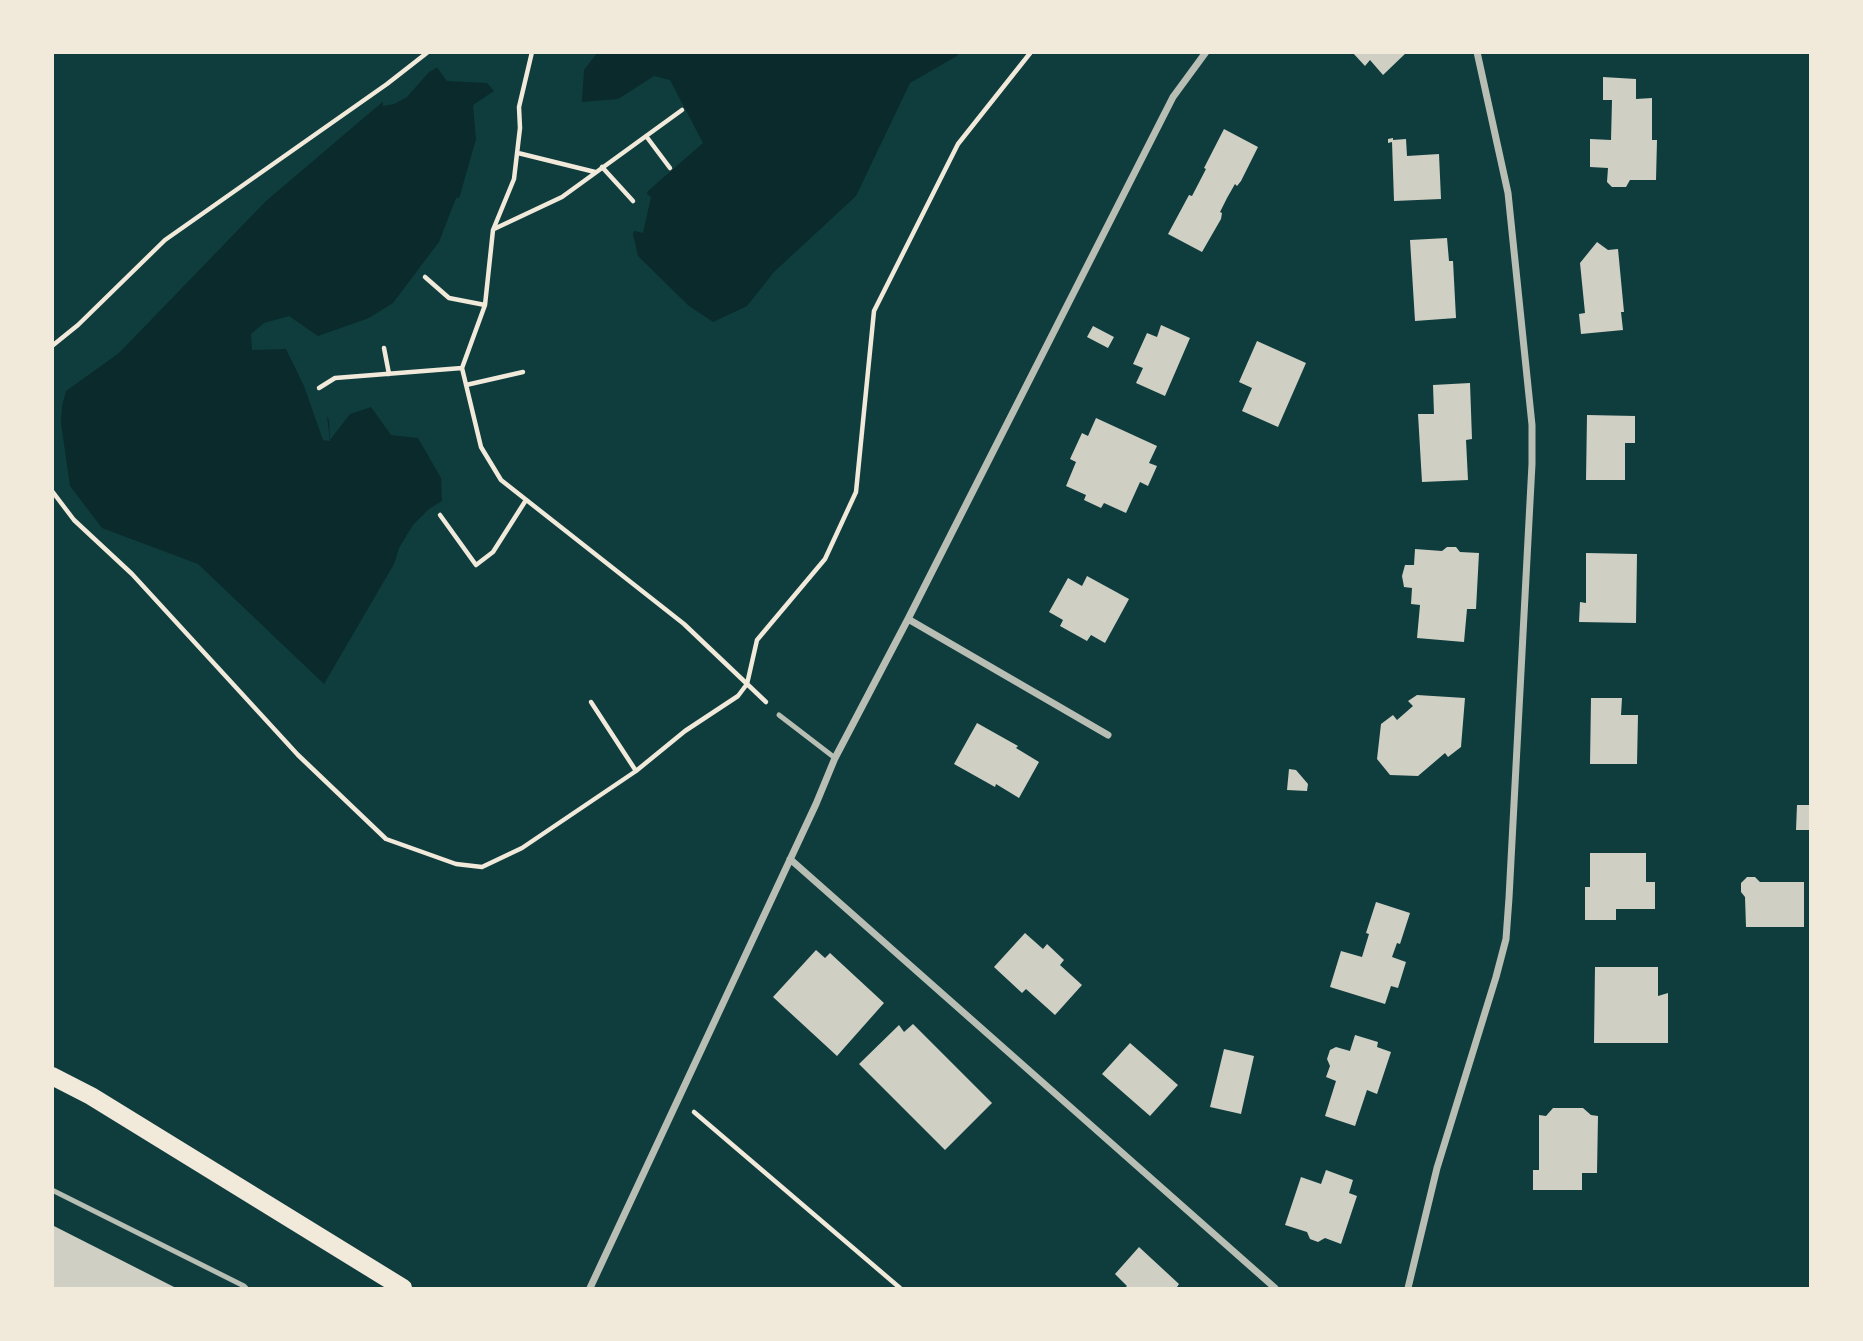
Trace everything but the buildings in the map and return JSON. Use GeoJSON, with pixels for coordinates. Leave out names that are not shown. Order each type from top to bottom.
{"type":"FeatureCollection","features":[{"type":"Feature","properties":{"kind":"main road"},"geometry":{"type":"LineString","coordinates":[[52,1076],[102,1103],[403,1289]]}},
{"type":"Feature","properties":{"kind":"street"},"geometry":{"type":"LineString","coordinates":[[590,1289],[835,758],[1173,97],[1206,52]]}},
{"type":"Feature","properties":{"kind":"street"},"geometry":{"type":"LineString","coordinates":[[1408,1289],[1437,1168],[1506,939],[1509,898],[1532,425],[1508,193],[1477,52]]}},
{"type":"Feature","properties":{"kind":"street"},"geometry":{"type":"LineString","coordinates":[[908,619],[1108,735]]}},
{"type":"Feature","properties":{"kind":"street"},"geometry":{"type":"LineString","coordinates":[[790,859],[1275,1289]]}},
{"type":"Feature","properties":{"kind":"lane"},"geometry":{"type":"LineString","coordinates":[[779,715],[835,758]]}},
{"type":"Feature","properties":{"kind":"lane"},"geometry":{"type":"LineString","coordinates":[[52,1190],[246,1289]]}},
{"type":"Feature","properties":{"kind":"path"},"geometry":{"type":"LineString","coordinates":[[52,346],[78,325],[165,240],[387,85],[428,52]]}},
{"type":"Feature","properties":{"kind":"path"},"geometry":{"type":"LineString","coordinates":[[52,491],[74,520],[132,574],[299,755],[386,839],[456,864],[482,867],[522,848],[636,771],[685,731],[738,696],[747,684],[757,640],[825,559],[856,492],[874,311],[958,144],[1031,52]]}},
{"type":"Feature","properties":{"kind":"path"},"geometry":{"type":"LineString","coordinates":[[530,53],[519,107],[518,153],[514,179],[493,230],[485,305],[462,368],[481,447],[501,480],[684,624],[779,715]]}},
{"type":"Feature","properties":{"kind":"path"},"geometry":{"type":"LineString","coordinates":[[493,230],[562,197],[682,110]]}},
{"type":"Feature","properties":{"kind":"path"},"geometry":{"type":"LineString","coordinates":[[646,136],[670,168]]}},
{"type":"Feature","properties":{"kind":"path"},"geometry":{"type":"LineString","coordinates":[[518,153],[596,172]]}},
{"type":"Feature","properties":{"kind":"path"},"geometry":{"type":"LineString","coordinates":[[602,167],[633,201]]}},
{"type":"Feature","properties":{"kind":"path"},"geometry":{"type":"LineString","coordinates":[[425,277],[449,298],[485,305]]}},
{"type":"Feature","properties":{"kind":"path"},"geometry":{"type":"LineString","coordinates":[[384,348],[389,374]]}},
{"type":"Feature","properties":{"kind":"path"},"geometry":{"type":"LineString","coordinates":[[318,388],[335,378],[462,368]]}},
{"type":"Feature","properties":{"kind":"path"},"geometry":{"type":"LineString","coordinates":[[466,385],[523,372]]}},
{"type":"Feature","properties":{"kind":"path"},"geometry":{"type":"LineString","coordinates":[[440,515],[476,565],[493,552],[526,500]]}},
{"type":"Feature","properties":{"kind":"path"},"geometry":{"type":"LineString","coordinates":[[591,702],[636,771]]}},
{"type":"Feature","properties":{"kind":"path"},"geometry":{"type":"LineString","coordinates":[[677,1098],[900,1289]]}},
{"type":"Feature","properties":{"kind":"water"},"geometry":{"type":"Polygon","coordinates":[[[597,53],[958,53],[910,83],[856,196],[774,272],[747,306],[713,322],[689,306],[638,256],[633,234],[648,191],[703,143],[670,80],[654,76],[618,99],[582,102],[584,70],[597,53]]]}},
{"type":"Feature","properties":{"kind":"water"},"geometry":{"type":"Polygon","coordinates":[[[436,66],[447,81],[487,83],[494,91],[473,105],[476,139],[449,234],[409,293],[369,318],[318,336],[289,316],[264,323],[251,334],[252,350],[286,349],[329,420],[330,440],[350,414],[371,407],[391,435],[418,438],[441,478],[442,501],[411,535],[324,684],[198,564],[102,528],[70,486],[61,423],[62,406],[66,391],[119,353],[266,201],[406,82],[436,66]]]}},
{"type":"Feature","properties":{"kind":"pier"},"geometry":{"type":"Polygon","coordinates":[[[434,63],[440,66],[429,72],[407,97],[383,106],[383,101],[408,78],[434,63]]]}},
{"type":"Feature","properties":{"kind":"pier"},"geometry":{"type":"Polygon","coordinates":[[[644,192],[651,197],[643,233],[631,230],[644,192]]]}},
{"type":"Feature","properties":{"kind":"pier"},"geometry":{"type":"Polygon","coordinates":[[[456,198],[461,198],[461,203],[452,236],[412,296],[392,308],[439,242],[456,198]]]}},
{"type":"Feature","properties":{"kind":"pier"},"geometry":{"type":"Polygon","coordinates":[[[286,349],[291,349],[326,407],[330,441],[323,440],[304,386],[286,349]]]}},
{"type":"Feature","properties":{"kind":"pier"},"geometry":{"type":"Polygon","coordinates":[[[445,499],[444,504],[414,537],[391,575],[399,548],[413,525],[429,509],[445,499]]]}}]}
